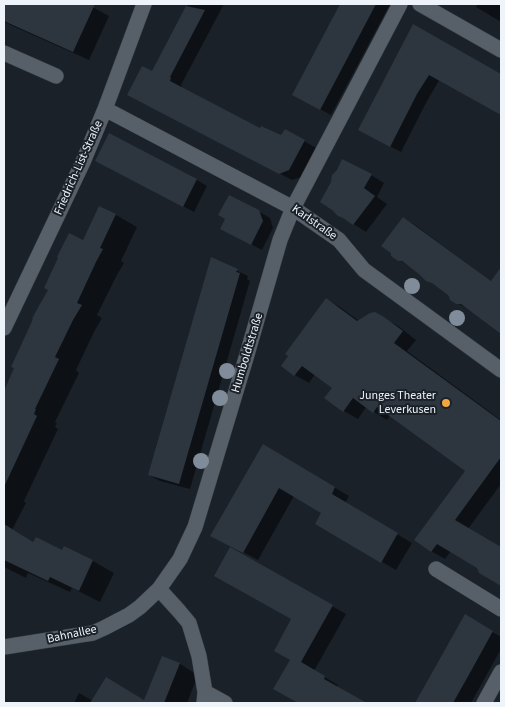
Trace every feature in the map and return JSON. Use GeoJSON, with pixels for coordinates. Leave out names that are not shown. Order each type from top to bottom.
{"type":"FeatureCollection","features":[{"type":"Feature","properties":{"kind":"street","name":"Friedrich-List-Straße"},"geometry":{"type":"LineString","coordinates":[[4,328],[83,162],[144,4]]}},
{"type":"Feature","properties":{"kind":"street","name":"Humboldtstraße"},"geometry":{"type":"LineString","coordinates":[[159,589],[180,559],[195,527],[280,240],[293,208],[400,4]]}},
{"type":"Feature","properties":{"kind":"street"},"geometry":{"type":"LineString","coordinates":[[420,4],[501,50]]}},
{"type":"Feature","properties":{"kind":"street"},"geometry":{"type":"LineString","coordinates":[[4,53],[56,76]]}},
{"type":"Feature","properties":{"kind":"street","name":"Karlstraße"},"geometry":{"type":"LineString","coordinates":[[105,109],[293,208],[339,240],[364,270],[501,370]]}},
{"type":"Feature","properties":{"kind":"street"},"geometry":{"type":"LineString","coordinates":[[436,569],[501,609]]}},
{"type":"Feature","properties":{"kind":"street"},"geometry":{"type":"LineString","coordinates":[[159,589],[189,623],[199,656],[204,698],[225,703]]}},
{"type":"Feature","properties":{"kind":"street","name":"Bahnallee"},"geometry":{"type":"LineString","coordinates":[[4,647],[15,644],[49,641],[93,632],[129,615],[159,589]]}},
{"type":"Feature","properties":{"kind":"street"},"geometry":{"type":"LineString","coordinates":[[484,703],[501,672]]}},
{"type":"Feature","properties":{"kind":"building"},"geometry":{"type":"Polygon","coordinates":[[[4,4],[95,4],[73,52],[4,21],[4,4]]]}},
{"type":"Feature","properties":{"kind":"building"},"geometry":{"type":"Polygon","coordinates":[[[340,4],[376,4],[320,110],[292,95],[340,4]]]}},
{"type":"Feature","properties":{"kind":"building"},"geometry":{"type":"Polygon","coordinates":[[[186,6],[205,10],[170,77],[170,81],[260,128],[261,126],[281,135],[285,129],[305,140],[289,170],[279,174],[127,95],[142,66],[152,71],[186,6]]]}},
{"type":"Feature","properties":{"kind":"building"},"geometry":{"type":"Polygon","coordinates":[[[413,24],[501,74],[501,115],[429,75],[417,94],[390,147],[358,130],[413,24]]]}},
{"type":"Feature","properties":{"kind":"building"},"geometry":{"type":"Polygon","coordinates":[[[109,133],[197,179],[183,207],[95,161],[109,133]]]}},
{"type":"Feature","properties":{"kind":"building"},"geometry":{"type":"Polygon","coordinates":[[[342,159],[372,174],[364,188],[375,196],[353,225],[320,202],[331,182],[332,175],[337,170],[342,159]]]}},
{"type":"Feature","properties":{"kind":"building"},"geometry":{"type":"Polygon","coordinates":[[[229,195],[259,210],[263,221],[251,245],[220,229],[225,219],[218,215],[229,195]]]}},
{"type":"Feature","properties":{"kind":"building"},"geometry":{"type":"Polygon","coordinates":[[[99,206],[116,214],[100,248],[103,249],[77,303],[82,305],[55,357],[59,359],[35,409],[34,414],[37,416],[4,487],[4,391],[14,368],[11,367],[32,319],[48,290],[44,288],[69,233],[83,240],[99,206]]]}},
{"type":"Feature","properties":{"kind":"building"},"geometry":{"type":"Polygon","coordinates":[[[403,217],[491,281],[501,267],[501,334],[461,304],[456,304],[450,300],[449,296],[432,283],[426,281],[402,261],[398,261],[391,256],[391,253],[381,246],[403,217]]]}},
{"type":"Feature","properties":{"kind":"building"},"geometry":{"type":"Polygon","coordinates":[[[211,257],[238,269],[236,272],[240,273],[179,484],[148,475],[211,257]]]}},
{"type":"Feature","properties":{"kind":"building"},"geometry":{"type":"Polygon","coordinates":[[[326,298],[357,321],[375,312],[384,317],[403,331],[394,343],[501,421],[501,457],[455,520],[501,547],[501,586],[479,573],[477,568],[437,544],[431,552],[414,540],[465,471],[377,407],[373,413],[353,398],[343,412],[324,398],[332,388],[302,366],[294,376],[281,366],[288,356],[285,354],[326,298]]]}},
{"type":"Feature","properties":{"kind":"building"},"geometry":{"type":"Polygon","coordinates":[[[263,444],[335,487],[332,494],[398,533],[381,563],[315,524],[321,513],[279,488],[243,553],[210,536],[263,444]]]}},
{"type":"Feature","properties":{"kind":"building"},"geometry":{"type":"Polygon","coordinates":[[[4,524],[33,542],[36,537],[62,550],[64,546],[93,560],[79,591],[50,577],[48,581],[4,560],[4,524]]]}},
{"type":"Feature","properties":{"kind":"building"},"geometry":{"type":"Polygon","coordinates":[[[230,547],[333,605],[301,662],[325,676],[324,679],[367,703],[298,703],[273,689],[290,660],[274,651],[291,619],[214,576],[230,547]]]}},
{"type":"Feature","properties":{"kind":"building"},"geometry":{"type":"Polygon","coordinates":[[[465,614],[493,631],[471,671],[453,703],[415,703],[465,614]]]}},
{"type":"Feature","properties":{"kind":"building"},"geometry":{"type":"Polygon","coordinates":[[[162,656],[180,663],[164,703],[90,703],[106,677],[144,700],[162,656]]]}},
{"type":"Feature","properties":{"kind":"place","name":"Junges Theater Leverkusen"},"geometry":{"type":"Point","coordinates":[446,403]}}]}
